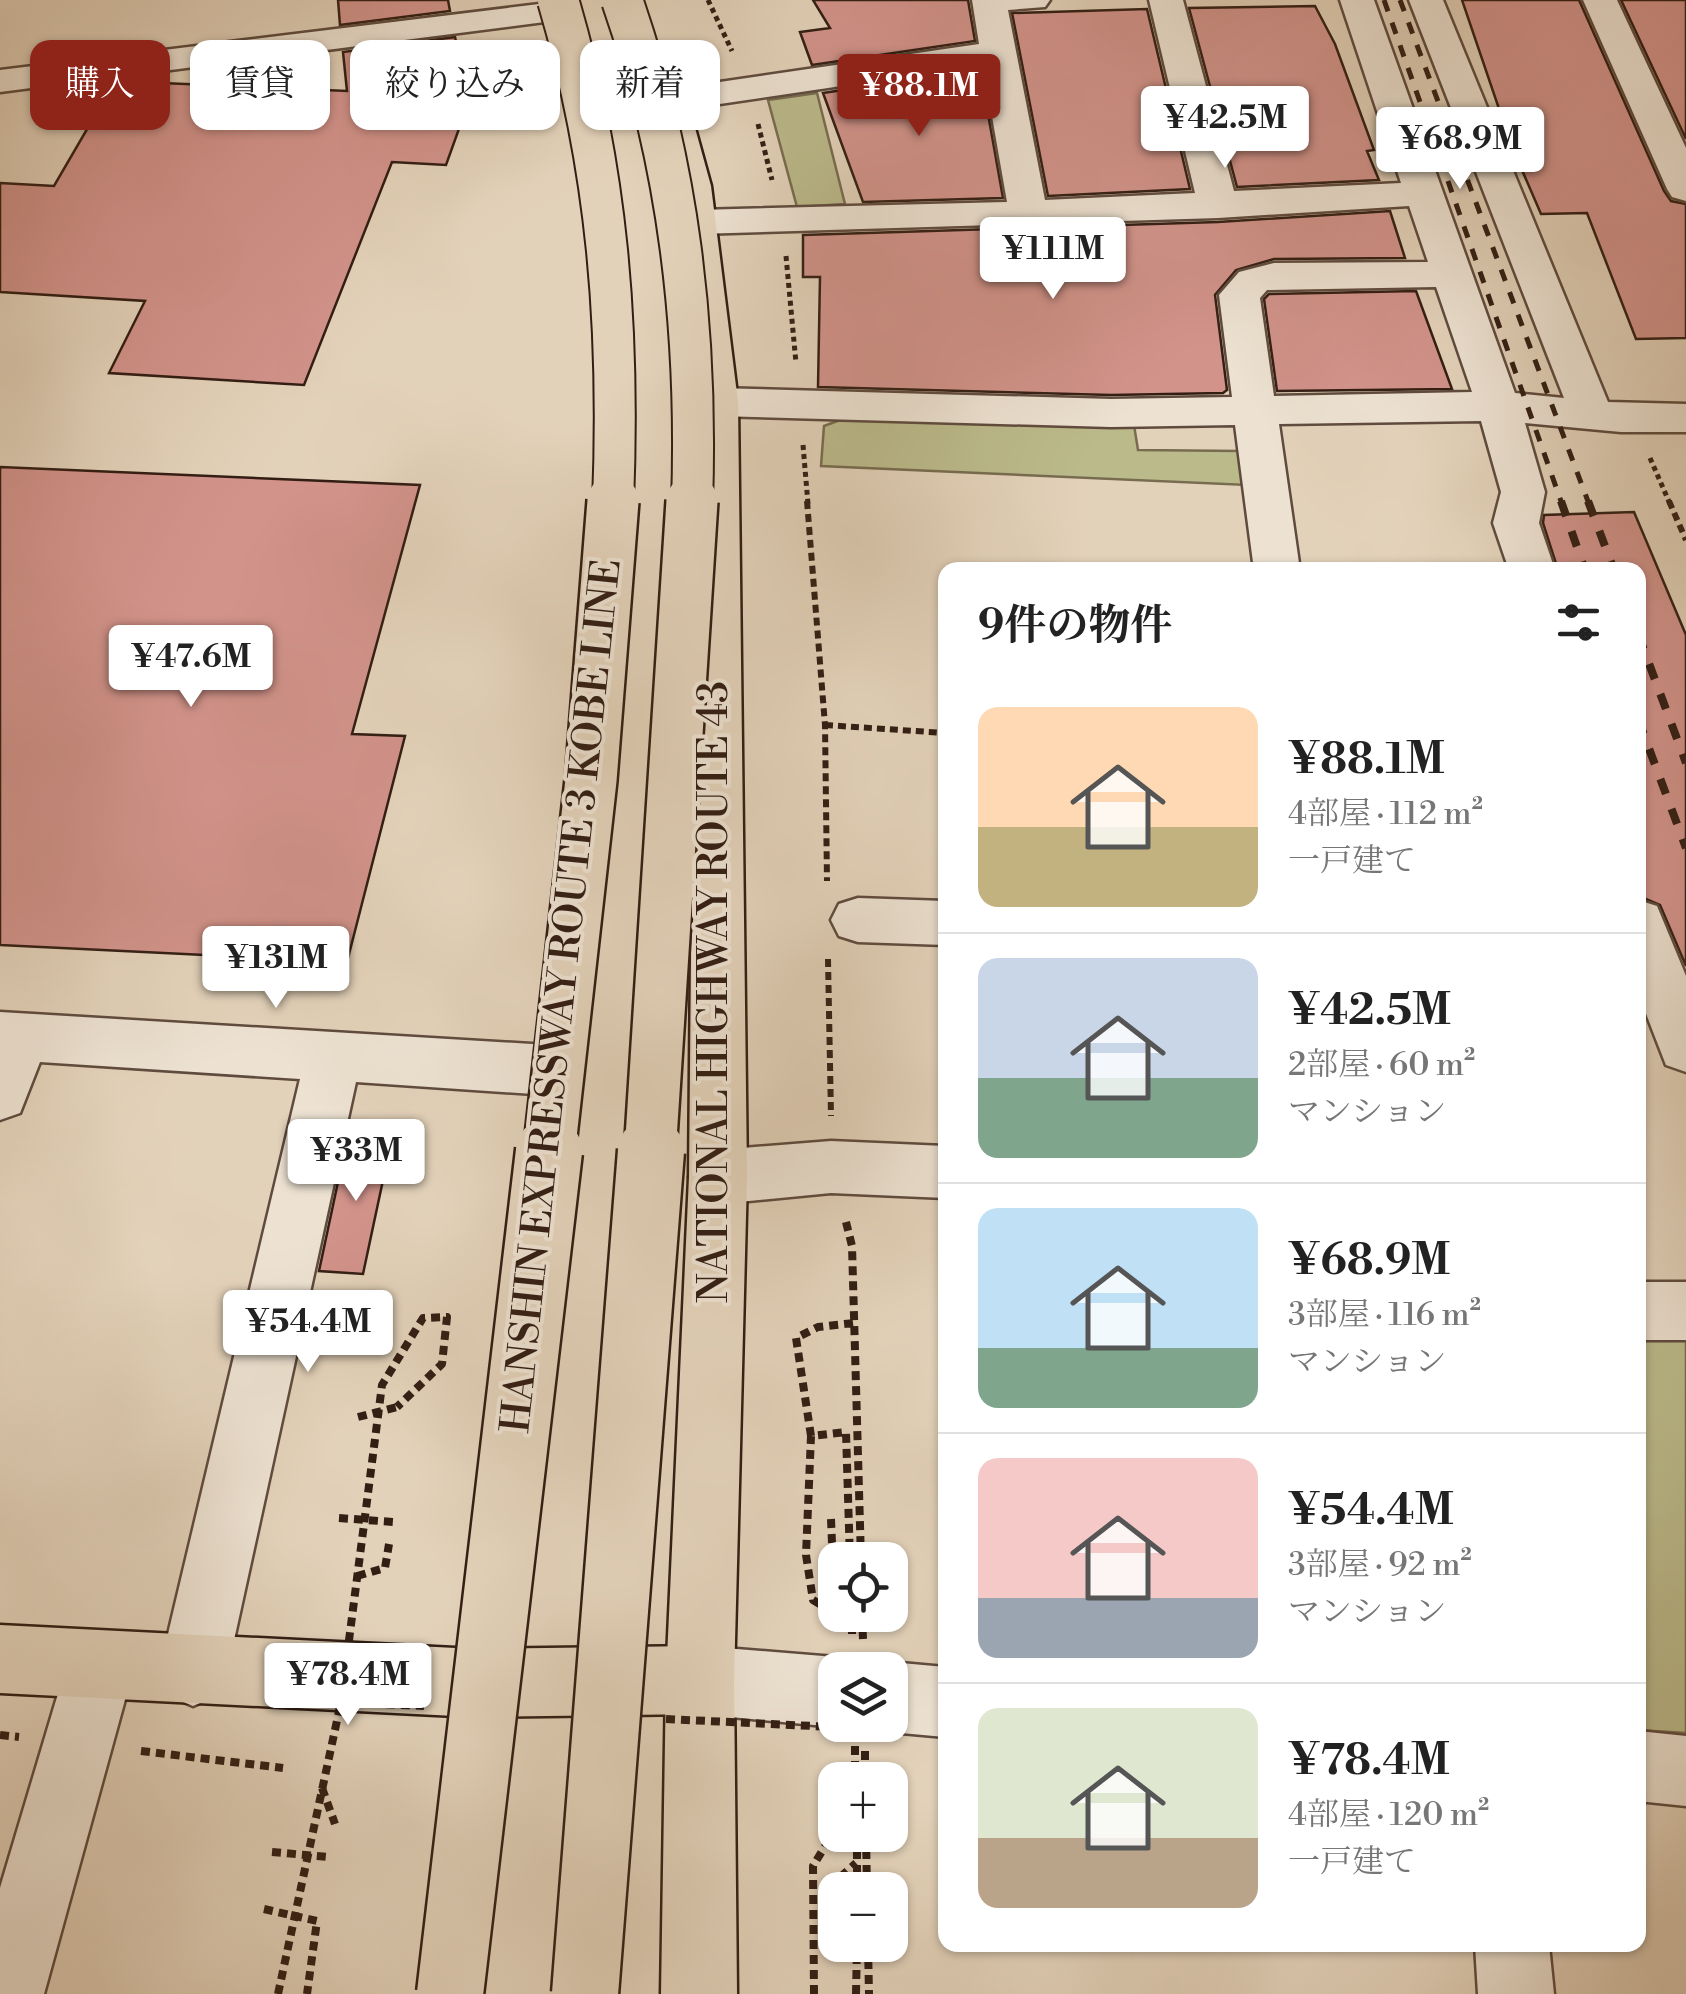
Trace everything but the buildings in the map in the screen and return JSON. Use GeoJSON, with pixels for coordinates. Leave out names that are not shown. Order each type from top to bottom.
{"type":"FeatureCollection","features":[{"type":"Feature","properties":{"kind":"main road","name":"HANSHIN EXPRESSWAY ROUTE 3 KOBE LINE"},"geometry":{"type":"LineString","coordinates":[[585,1994],[672,856],[696,391],[690,282],[673,169],[642,49],[622,0]]}},
{"type":"Feature","properties":{"kind":"main road","name":"NATIONAL HIGHWAY ROUTE 43"},"geometry":{"type":"LineString","coordinates":[[637,0],[651,40]]}},
{"type":"Feature","properties":{"kind":"main road","name":"HANSHIN EXPRESSWAY ROUTE 3 KOBE LINE"},"geometry":{"type":"LineString","coordinates":[[450,1994],[583,868],[612,539],[618,331],[604,192],[579,60],[555,4]]}},
{"type":"Feature","properties":{"kind":"main road"},"geometry":{"type":"LineString","coordinates":[[438,1994],[579,840],[605,551],[609,421],[604,264],[585,130],[555,4]]}},
{"type":"Feature","properties":{"kind":"main road","name":"NATIONAL HIGHWAY ROUTE 43"},"geometry":{"type":"LineString","coordinates":[[678,130],[708,283],[717,402],[718,1177],[700,1680],[699,1994]]}},
{"type":"Feature","properties":{"kind":"main road"},"geometry":{"type":"LineString","coordinates":[[0,1659],[194,1672],[476,1683],[700,1680]]}},
{"type":"Feature","properties":{"kind":"street"},"geometry":{"type":"LineString","coordinates":[[1028,214],[989,0],[1033,0]]}},
{"type":"Feature","properties":{"kind":"street"},"geometry":{"type":"LineString","coordinates":[[1166,0],[1218,206]]}},
{"type":"Feature","properties":{"kind":"street"},"geometry":{"type":"LineString","coordinates":[[1357,0],[1498,406],[1522,492],[1516,523],[1529,562]]}},
{"type":"Feature","properties":{"kind":"street"},"geometry":{"type":"LineString","coordinates":[[1426,0],[1592,415]]}},
{"type":"Feature","properties":{"kind":"street"},"geometry":{"type":"LineString","coordinates":[[1600,0],[1655,86],[1685,183]]}},
{"type":"Feature","properties":{"kind":"street"},"geometry":{"type":"LineString","coordinates":[[0,81],[555,4]]}},
{"type":"Feature","properties":{"kind":"street"},"geometry":{"type":"LineString","coordinates":[[720,93],[998,52]]}},
{"type":"Feature","properties":{"kind":"street"},"geometry":{"type":"LineString","coordinates":[[698,222],[1028,214],[1424,194]]}},
{"type":"Feature","properties":{"kind":"street"},"geometry":{"type":"LineString","coordinates":[[1277,562],[1238,295],[1253,280],[1452,274]]}},
{"type":"Feature","properties":{"kind":"street"},"geometry":{"type":"LineString","coordinates":[[717,402],[800,407],[1256,411],[1498,406],[1686,418]]}},
{"type":"Feature","properties":{"kind":"street"},"geometry":{"type":"LineString","coordinates":[[838,926],[938,924]]}},
{"type":"Feature","properties":{"kind":"street"},"geometry":{"type":"LineString","coordinates":[[1646,943],[1686,1048]]}},
{"type":"Feature","properties":{"kind":"street"},"geometry":{"type":"LineString","coordinates":[[0,1095],[10,1037],[548,1070]]}},
{"type":"Feature","properties":{"kind":"street"},"geometry":{"type":"LineString","coordinates":[[194,1672],[333,1058]]}},
{"type":"Feature","properties":{"kind":"street"},"geometry":{"type":"LineString","coordinates":[[718,1177],[831,1166],[938,1172]]}},
{"type":"Feature","properties":{"kind":"street"},"geometry":{"type":"LineString","coordinates":[[1646,1311],[1686,1311]]}},
{"type":"Feature","properties":{"kind":"street"},"geometry":{"type":"LineString","coordinates":[[6,1994],[100,1667]]}},
{"type":"Feature","properties":{"kind":"street"},"geometry":{"type":"LineString","coordinates":[[700,1680],[818,1690]]}},
{"type":"Feature","properties":{"kind":"street"},"geometry":{"type":"LineString","coordinates":[[908,1699],[938,1701]]}},
{"type":"Feature","properties":{"kind":"street"},"geometry":{"type":"LineString","coordinates":[[1646,1767],[1686,1771]]}},
{"type":"Feature","properties":{"kind":"street"},"geometry":{"type":"LineString","coordinates":[[1513,1952],[1516,1994]]}},
{"type":"Feature","properties":{"kind":"path"},"geometry":{"type":"LineString","coordinates":[[708,0],[749,89],[782,220],[800,407],[838,926],[831,1166],[852,1246],[860,1542]]}},
{"type":"Feature","properties":{"kind":"path"},"geometry":{"type":"LineString","coordinates":[[1645,447],[1686,540]]}},
{"type":"Feature","properties":{"kind":"path"},"geometry":{"type":"LineString","coordinates":[[825,725],[938,733]]}},
{"type":"Feature","properties":{"kind":"path"},"geometry":{"type":"LineString","coordinates":[[278,1994],[341,1702],[357,1576],[382,1384],[424,1318],[447,1317],[442,1364],[397,1406],[358,1417]]}},
{"type":"Feature","properties":{"kind":"path"},"geometry":{"type":"LineString","coordinates":[[818,1603],[813,1600],[806,1555],[811,1436],[796,1338],[818,1328],[854,1323]]}},
{"type":"Feature","properties":{"kind":"path"},"geometry":{"type":"LineString","coordinates":[[811,1436],[846,1432],[840,1519],[832,1542]]}},
{"type":"Feature","properties":{"kind":"path"},"geometry":{"type":"LineString","coordinates":[[339,1518],[393,1522]]}},
{"type":"Feature","properties":{"kind":"path"},"geometry":{"type":"LineString","coordinates":[[840,1519],[845,1542]]}},
{"type":"Feature","properties":{"kind":"path"},"geometry":{"type":"LineString","coordinates":[[357,1576],[385,1568],[389,1544]]}},
{"type":"Feature","properties":{"kind":"path"},"geometry":{"type":"LineString","coordinates":[[322,1788],[335,1824]]}},
{"type":"Feature","properties":{"kind":"path"},"geometry":{"type":"LineString","coordinates":[[272,1852],[328,1857]]}},
{"type":"Feature","properties":{"kind":"path"},"geometry":{"type":"LineString","coordinates":[[814,1994],[812,1866],[820,1852]]}},
{"type":"Feature","properties":{"kind":"path"},"geometry":{"type":"LineString","coordinates":[[857,1852],[857,1872]]}},
{"type":"Feature","properties":{"kind":"path"},"geometry":{"type":"LineString","coordinates":[[846,1872],[857,1863]]}},
{"type":"Feature","properties":{"kind":"path"},"geometry":{"type":"LineString","coordinates":[[264,1909],[317,1921],[307,1994]]}},
{"type":"Feature","properties":{"kind":"path"},"geometry":{"type":"LineString","coordinates":[[856,1994],[857,1962]]}},
{"type":"Feature","properties":{"kind":"path"},"geometry":{"type":"LineString","coordinates":[[868,1962],[869,1994]]}},
{"type":"Feature","properties":{"kind":"shaded area"},"geometry":{"type":"Polygon","coordinates":[[[817,93],[845,204],[797,207],[768,100],[817,93]]]}},
{"type":"Feature","properties":{"kind":"shaded area"},"geometry":{"type":"Polygon","coordinates":[[[840,420],[1134,425],[1138,450],[1241,451],[1247,485],[821,466],[824,426],[840,420]]]}},
{"type":"Feature","properties":{"kind":"shaded area"},"geometry":{"type":"Polygon","coordinates":[[[1646,1328],[1686,1328],[1686,1733],[1646,1730],[1646,1328]]]}},
{"type":"Feature","properties":{"kind":"railway"},"geometry":{"type":"LineString","coordinates":[[1384,0],[1562,504]]}},
{"type":"Feature","properties":{"kind":"railway"},"geometry":{"type":"LineString","coordinates":[[1400,0],[1589,504]]}},
{"type":"Feature","properties":{"kind":"railway"},"geometry":{"type":"LineString","coordinates":[[1561,501],[1582,562]]}},
{"type":"Feature","properties":{"kind":"railway"},"geometry":{"type":"LineString","coordinates":[[1588,501],[1611,562]]}},
{"type":"Feature","properties":{"kind":"railway"},"geometry":{"type":"LineString","coordinates":[[1646,656],[1686,763]]}},
{"type":"Feature","properties":{"kind":"railway"},"geometry":{"type":"LineString","coordinates":[[1646,740],[1686,848]]}}]}
